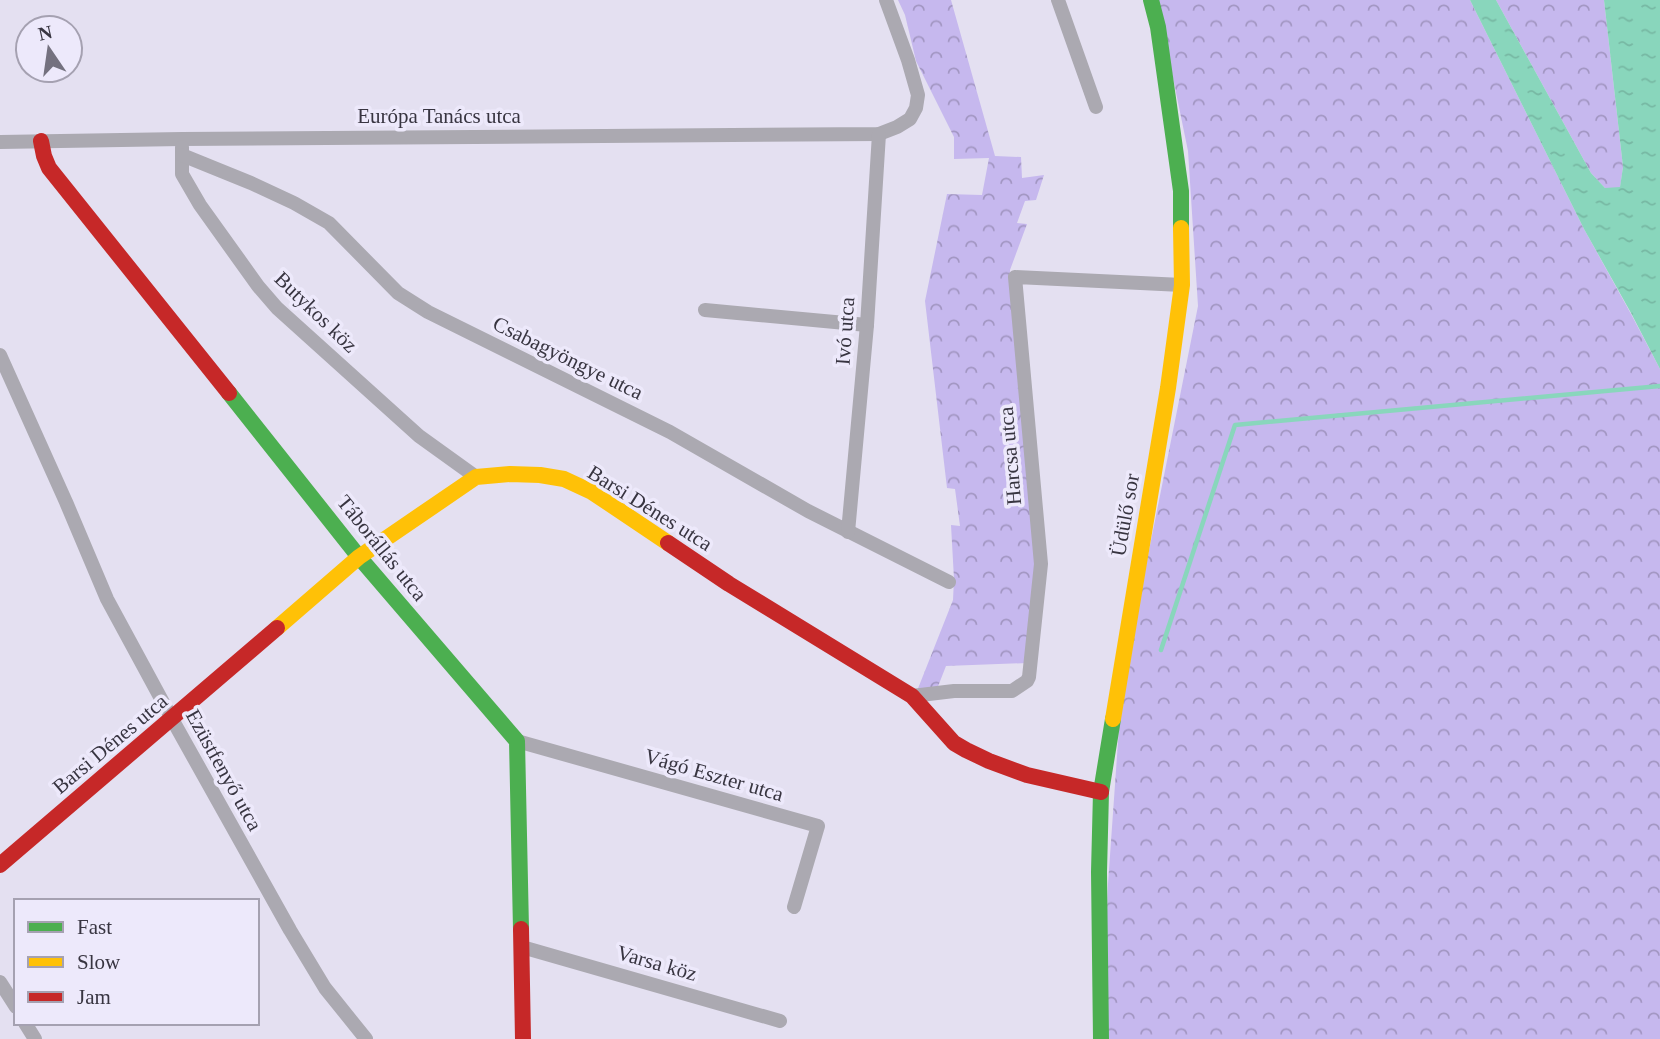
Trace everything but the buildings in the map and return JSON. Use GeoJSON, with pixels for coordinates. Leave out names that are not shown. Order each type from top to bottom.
{"type":"FeatureCollection","features":[{"type":"Feature","properties":{"kind":"street"},"geometry":{"type":"LineString","coordinates":[[879,134],[910,119],[916,108],[918,95],[886,0]]}},
{"type":"Feature","properties":{"kind":"street"},"geometry":{"type":"LineString","coordinates":[[1058,0],[1096,107]]}},
{"type":"Feature","properties":{"kind":"street","name":"Üdülő sor"},"geometry":{"type":"LineString","coordinates":[[1101,1039],[1101,792],[1168,388],[1182,285],[1181,191],[1158,27],[1151,0]]}},
{"type":"Feature","properties":{"kind":"street","name":"Európa Tanács utca"},"geometry":{"type":"LineString","coordinates":[[0,142],[879,134]]}},
{"type":"Feature","properties":{"kind":"street","name":"Ivó utca"},"geometry":{"type":"LineString","coordinates":[[848,532],[867,325],[879,134]]}},
{"type":"Feature","properties":{"kind":"street","name":"Butykos köz"},"geometry":{"type":"LineString","coordinates":[[182,139],[181,174],[258,286],[277,308],[419,436],[477,477]]}},
{"type":"Feature","properties":{"kind":"street","name":"Táborállás utca"},"geometry":{"type":"LineString","coordinates":[[41,141],[49,168],[359,557],[517,741]]}},
{"type":"Feature","properties":{"kind":"street","name":"Csabagyöngye utca"},"geometry":{"type":"LineString","coordinates":[[182,155],[295,203],[329,223],[398,293],[428,312],[670,432],[848,532],[949,582]]}},
{"type":"Feature","properties":{"kind":"street","name":"Harcsa utca"},"geometry":{"type":"LineString","coordinates":[[912,696],[954,691],[1012,691],[1029,677],[1041,565],[1014,277],[1182,285]]}},
{"type":"Feature","properties":{"kind":"street"},"geometry":{"type":"LineString","coordinates":[[705,310],[867,325]]}},
{"type":"Feature","properties":{"kind":"street","name":"Ezüstfenyő utca"},"geometry":{"type":"LineString","coordinates":[[0,355],[107,599],[297,942],[325,988],[366,1039]]}},
{"type":"Feature","properties":{"kind":"street","name":"Barsi Dénes utca"},"geometry":{"type":"LineString","coordinates":[[0,865],[359,557],[477,477],[510,474],[564,479],[592,492],[729,584],[912,696],[954,743],[966,750],[1027,775],[1101,792]]}},
{"type":"Feature","properties":{"kind":"street"},"geometry":{"type":"LineString","coordinates":[[517,741],[523,1039]]}},
{"type":"Feature","properties":{"kind":"street","name":"Vágó Eszter utca"},"geometry":{"type":"LineString","coordinates":[[517,741],[818,826],[794,907]]}},
{"type":"Feature","properties":{"kind":"street","name":"Varsa köz"},"geometry":{"type":"LineString","coordinates":[[522,947],[780,1021]]}},
{"type":"Feature","properties":{"kind":"street"},"geometry":{"type":"LineString","coordinates":[[0,982],[14,1004]]}},
{"type":"Feature","properties":{"kind":"green space"},"geometry":{"type":"Polygon","coordinates":[[[898,0],[951,0],[995,156],[1021,157],[1022,178],[1044,175],[1036,200],[1025,201],[1017,223],[1027,224],[1010,270],[1036,562],[1028,663],[946,666],[937,689],[917,691],[953,600],[951,525],[960,526],[955,489],[947,488],[925,301],[947,194],[982,195],[989,158],[954,159],[954,137],[916,61],[905,15],[898,0]]]}},
{"type":"Feature","properties":{"kind":"green space"},"geometry":{"type":"Polygon","coordinates":[[[1157,0],[1470,0],[1584,229],[1660,369],[1660,1039],[1102,1039],[1108,884],[1122,685],[1198,306],[1188,151],[1157,0]]]}},
{"type":"Feature","properties":{"kind":"green space"},"geometry":{"type":"Polygon","coordinates":[[[1496,0],[1604,0],[1623,167],[1620,188],[1605,188],[1591,173],[1496,0]]]}},
{"type":"Feature","properties":{"kind":"water"},"geometry":{"type":"Polygon","coordinates":[[[1470,0],[1496,0],[1591,173],[1605,188],[1620,187],[1623,167],[1604,0],[1660,0],[1660,369],[1584,229],[1470,0]]]}},
{"type":"Feature","properties":{"kind":"waterway"},"geometry":{"type":"LineString","coordinates":[[1161,650],[1235,425],[1660,386]]}},
{"type":"Feature","properties":{"kind":"traffic: fast"},"geometry":{"type":"LineString","coordinates":[[1151,0],[1158,27],[1181,191],[1181,228]]}},
{"type":"Feature","properties":{"kind":"traffic: fast"},"geometry":{"type":"LineString","coordinates":[[229,393],[359,557],[517,741],[521,929]]}},
{"type":"Feature","properties":{"kind":"traffic: fast"},"geometry":{"type":"LineString","coordinates":[[1101,1039],[1101,792],[1113,719]]}},
{"type":"Feature","properties":{"kind":"traffic: slow"},"geometry":{"type":"LineString","coordinates":[[1113,719],[1168,388],[1182,285],[1181,228]]}},
{"type":"Feature","properties":{"kind":"traffic: slow"},"geometry":{"type":"LineString","coordinates":[[277,628],[359,557],[476,477],[510,474],[564,479],[592,492],[668,543]]}},
{"type":"Feature","properties":{"kind":"traffic: jam"},"geometry":{"type":"LineString","coordinates":[[41,141],[49,168],[229,393]]}},
{"type":"Feature","properties":{"kind":"traffic: jam"},"geometry":{"type":"LineString","coordinates":[[668,543],[729,584],[912,696],[954,743],[966,750],[1027,775],[1101,792]]}},
{"type":"Feature","properties":{"kind":"traffic: jam"},"geometry":{"type":"LineString","coordinates":[[0,865],[277,628]]}},
{"type":"Feature","properties":{"kind":"traffic: jam"},"geometry":{"type":"LineString","coordinates":[[521,929],[523,1039]]}}]}
